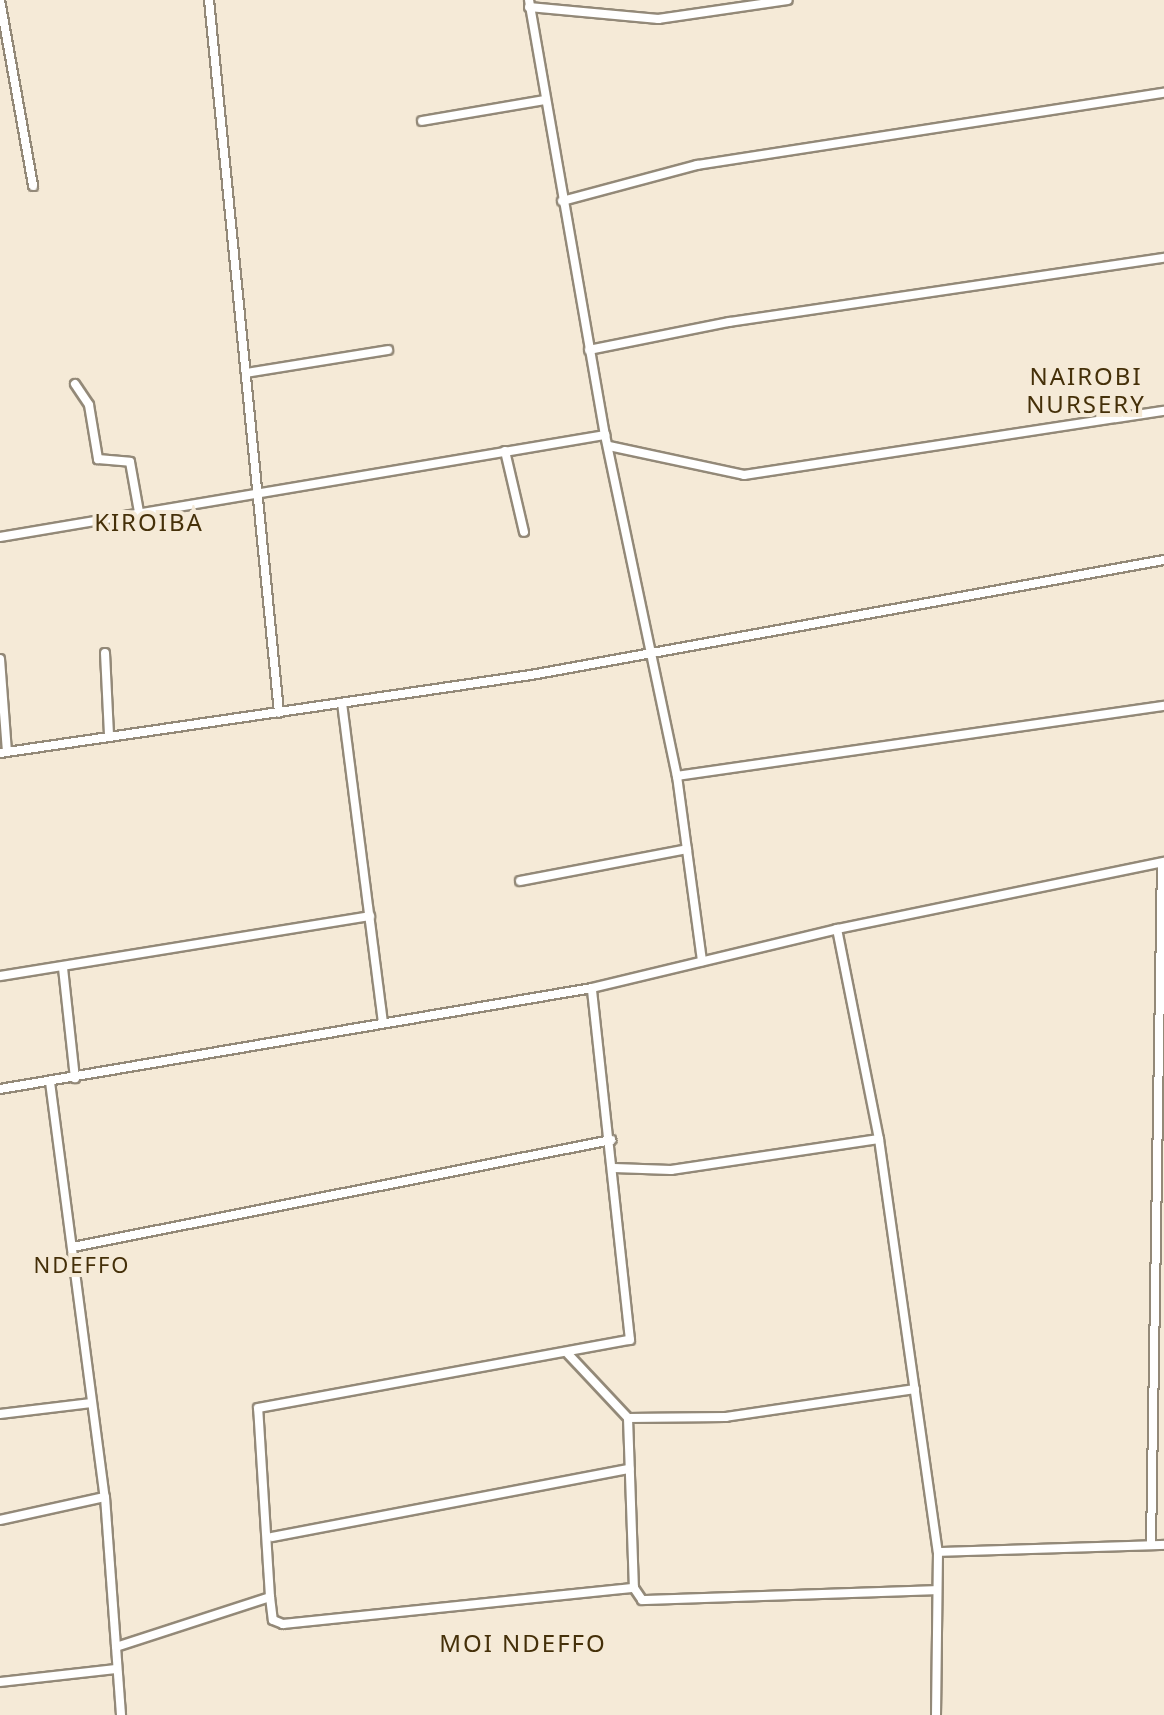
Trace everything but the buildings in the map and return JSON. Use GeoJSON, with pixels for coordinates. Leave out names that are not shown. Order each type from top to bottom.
{"type":"FeatureCollection","features":[{"type":"Feature","properties":{"kind":"street"},"geometry":{"type":"LineString","coordinates":[[0,0],[33,186]]}},
{"type":"Feature","properties":{"kind":"street"},"geometry":{"type":"LineString","coordinates":[[209,0],[246,373],[262,492],[279,713]]}},
{"type":"Feature","properties":{"kind":"street"},"geometry":{"type":"LineString","coordinates":[[702,961],[677,776],[605,435],[529,3],[658,19],[788,0]]}},
{"type":"Feature","properties":{"kind":"street"},"geometry":{"type":"LineString","coordinates":[[562,201],[697,165],[1164,93]]}},
{"type":"Feature","properties":{"kind":"street"},"geometry":{"type":"LineString","coordinates":[[422,121],[545,100]]}},
{"type":"Feature","properties":{"kind":"street"},"geometry":{"type":"LineString","coordinates":[[589,350],[729,322],[1164,258]]}},
{"type":"Feature","properties":{"kind":"street"},"geometry":{"type":"LineString","coordinates":[[246,373],[388,350]]}},
{"type":"Feature","properties":{"kind":"street"},"geometry":{"type":"LineString","coordinates":[[75,384],[89,405],[98,459],[130,462],[139,512]]}},
{"type":"Feature","properties":{"kind":"street"},"geometry":{"type":"LineString","coordinates":[[609,446],[744,475],[1164,411]]}},
{"type":"Feature","properties":{"kind":"street"},"geometry":{"type":"LineString","coordinates":[[0,537],[605,435]]}},
{"type":"Feature","properties":{"kind":"street"},"geometry":{"type":"LineString","coordinates":[[505,451],[524,532]]}},
{"type":"Feature","properties":{"kind":"street"},"geometry":{"type":"LineString","coordinates":[[0,659],[4,753],[109,734],[342,703],[1164,560]]}},
{"type":"Feature","properties":{"kind":"street"},"geometry":{"type":"LineString","coordinates":[[105,653],[109,734]]}},
{"type":"Feature","properties":{"kind":"street"},"geometry":{"type":"LineString","coordinates":[[342,703],[383,1022]]}},
{"type":"Feature","properties":{"kind":"street"},"geometry":{"type":"LineString","coordinates":[[677,776],[1164,706]]}},
{"type":"Feature","properties":{"kind":"street"},"geometry":{"type":"LineString","coordinates":[[520,881],[687,849]]}},
{"type":"Feature","properties":{"kind":"street"},"geometry":{"type":"LineString","coordinates":[[0,1089],[592,988],[837,929],[1163,862],[1151,1545]]}},
{"type":"Feature","properties":{"kind":"street"},"geometry":{"type":"LineString","coordinates":[[0,976],[370,916]]}},
{"type":"Feature","properties":{"kind":"street"},"geometry":{"type":"LineString","coordinates":[[837,929],[879,1139],[938,1552],[936,1715]]}},
{"type":"Feature","properties":{"kind":"street"},"geometry":{"type":"LineString","coordinates":[[63,968],[75,1078]]}},
{"type":"Feature","properties":{"kind":"street"},"geometry":{"type":"LineString","coordinates":[[592,988],[611,1140],[630,1340],[568,1354],[490,1361],[258,1408],[272,1537],[270,1597],[273,1620],[283,1624],[634,1588]]}},
{"type":"Feature","properties":{"kind":"street"},"geometry":{"type":"LineString","coordinates":[[50,1082],[105,1497],[121,1715]]}},
{"type":"Feature","properties":{"kind":"street"},"geometry":{"type":"LineString","coordinates":[[614,1168],[671,1170],[879,1139]]}},
{"type":"Feature","properties":{"kind":"street"},"geometry":{"type":"LineString","coordinates":[[73,1247],[611,1140]]}},
{"type":"Feature","properties":{"kind":"street"},"geometry":{"type":"LineString","coordinates":[[568,1354],[628,1418],[634,1588],[642,1600],[936,1590]]}},
{"type":"Feature","properties":{"kind":"street"},"geometry":{"type":"LineString","coordinates":[[628,1418],[740,1416],[915,1389]]}},
{"type":"Feature","properties":{"kind":"street"},"geometry":{"type":"LineString","coordinates":[[0,1414],[91,1403]]}},
{"type":"Feature","properties":{"kind":"street"},"geometry":{"type":"LineString","coordinates":[[272,1537],[630,1469]]}},
{"type":"Feature","properties":{"kind":"street"},"geometry":{"type":"LineString","coordinates":[[0,1520],[105,1497]]}},
{"type":"Feature","properties":{"kind":"street"},"geometry":{"type":"LineString","coordinates":[[938,1552],[1164,1545]]}},
{"type":"Feature","properties":{"kind":"street"},"geometry":{"type":"LineString","coordinates":[[116,1647],[198,1614],[270,1597]]}},
{"type":"Feature","properties":{"kind":"street"},"geometry":{"type":"LineString","coordinates":[[0,1682],[116,1669]]}},
{"type":"Feature","properties":{"kind":"district","name":"NAIROBI NURSERY"},"geometry":{"type":"Point","coordinates":[1086,390]}},
{"type":"Feature","properties":{"kind":"district","name":"KIROIBA"},"geometry":{"type":"Point","coordinates":[149,522]}},
{"type":"Feature","properties":{"kind":"district","name":"NDEFFO"},"geometry":{"type":"Point","coordinates":[82,1265]}},
{"type":"Feature","properties":{"kind":"district","name":"MOI NDEFFO"},"geometry":{"type":"Point","coordinates":[523,1643]}}]}
